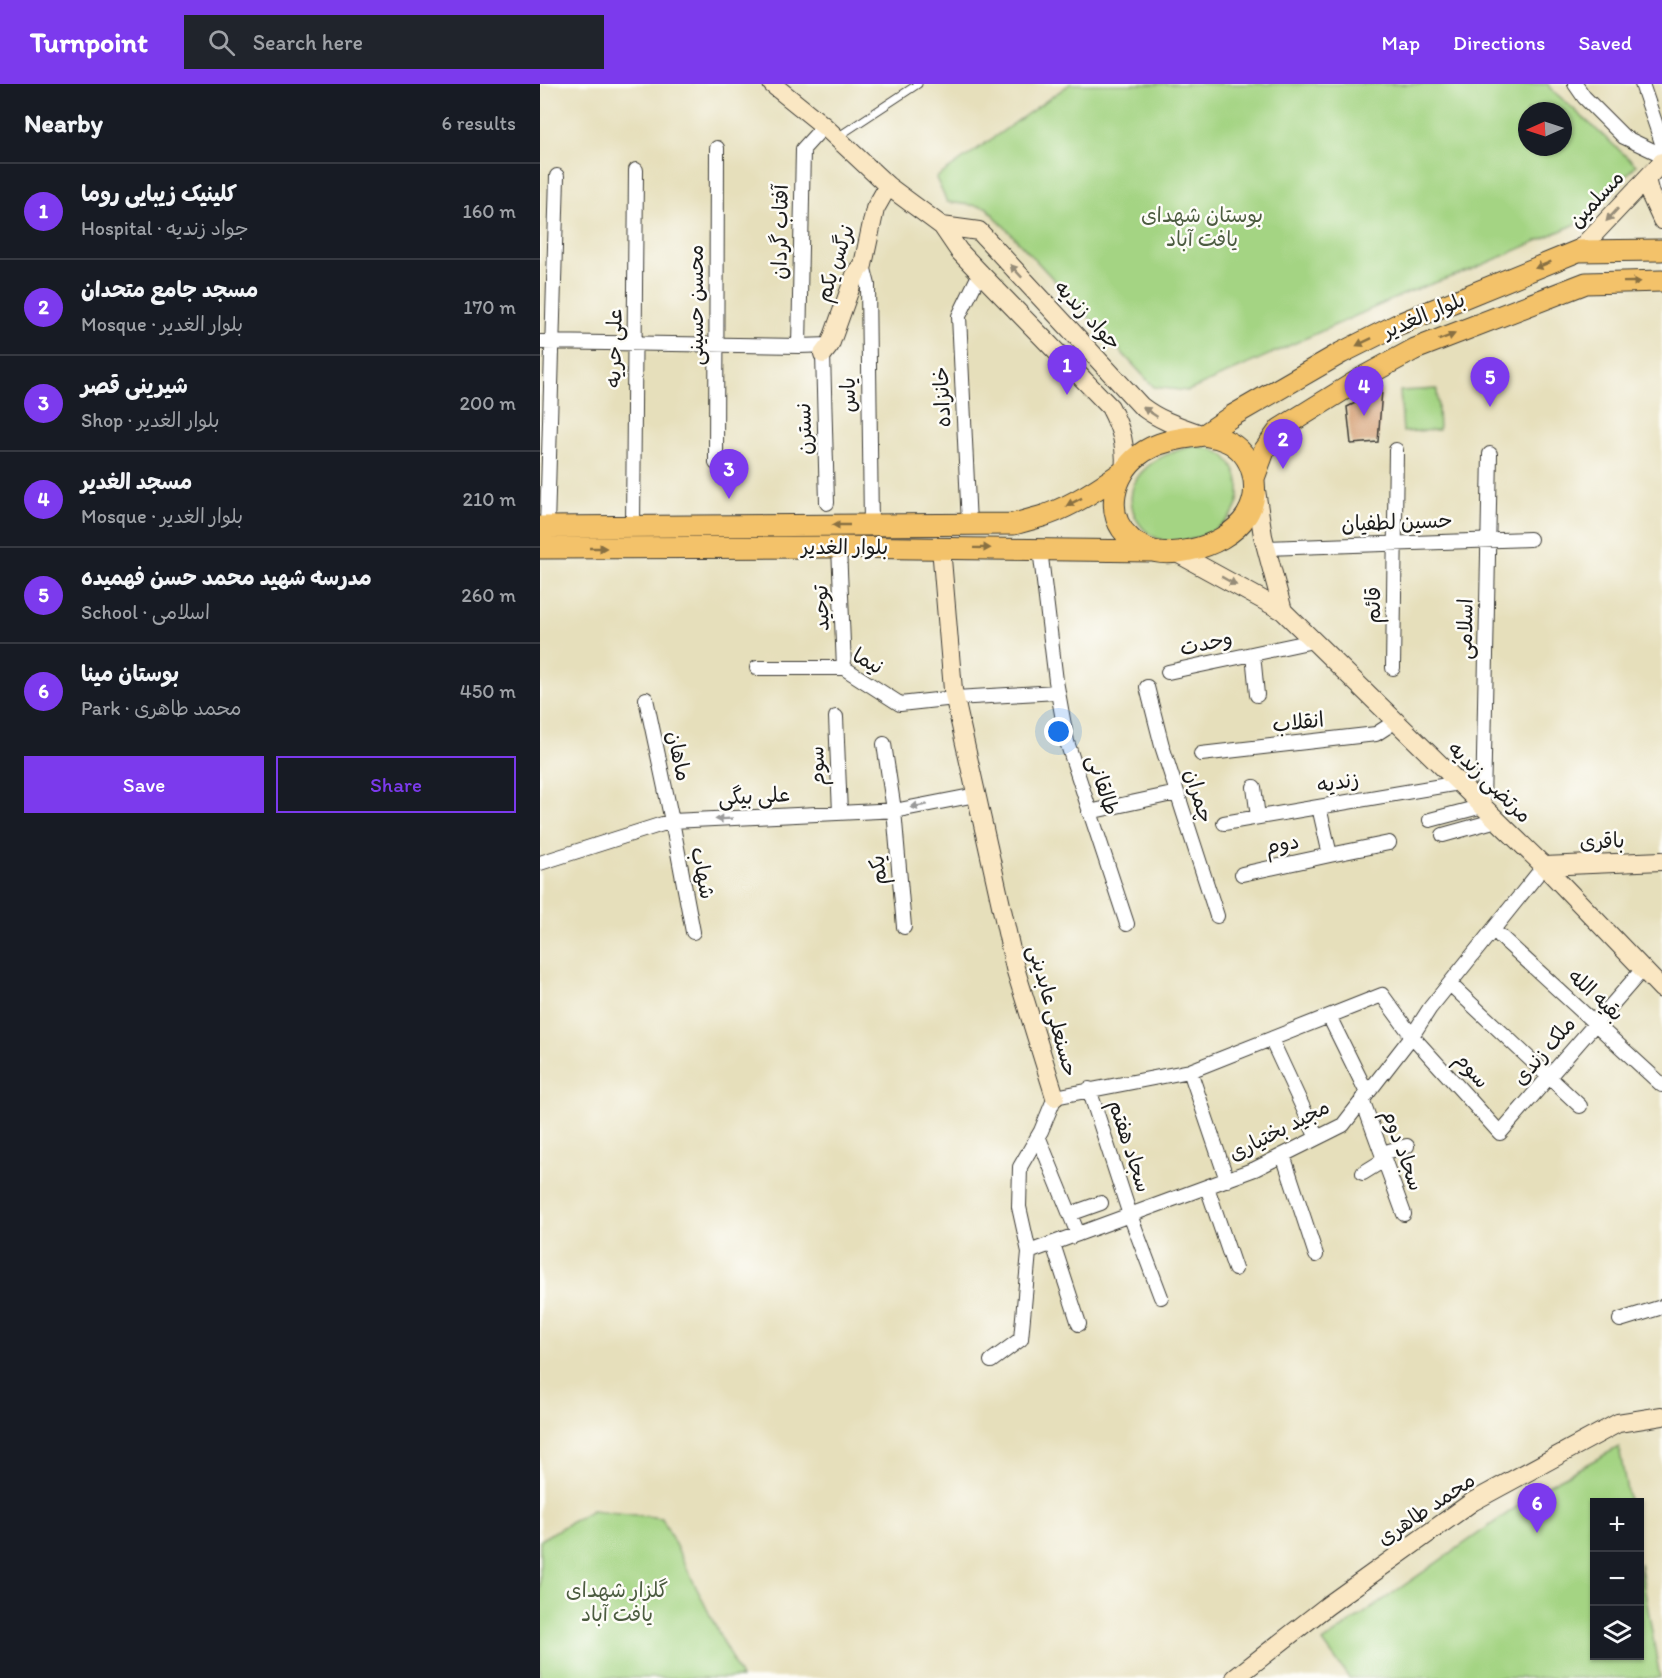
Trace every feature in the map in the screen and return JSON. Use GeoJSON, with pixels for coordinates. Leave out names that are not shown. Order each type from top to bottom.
{"type":"FeatureCollection","features":[{"type":"Feature","properties":{"kind":"main road","name":"جواد زندیه"},"geometry":{"type":"LineString","coordinates":[[772,84],[830,132],[888,186],[942,226],[959,251],[1110,407],[1119,423],[1123,439],[1124,471]]}},
{"type":"Feature","properties":{"kind":"main road","name":"مسلمین"},"geometry":{"type":"LineString","coordinates":[[1578,251],[1662,162]]}},
{"type":"Feature","properties":{"kind":"main road","name":"مسلمین"},"geometry":{"type":"LineString","coordinates":[[1646,179],[1662,220]]}},
{"type":"Feature","properties":{"kind":"main road","name":"نرگس یکم"},"geometry":{"type":"LineString","coordinates":[[827,350],[855,275],[863,265],[875,209],[888,186]]}},
{"type":"Feature","properties":{"kind":"main road","name":"جواد زندیه"},"geometry":{"type":"LineString","coordinates":[[942,226],[979,231],[1141,406],[1168,423],[1204,435]]}},
{"type":"Feature","properties":{"kind":"main road","name":"بلوار الغدیر"},"geometry":{"type":"LineString","coordinates":[[1204,435],[1232,416],[1341,353],[1399,324],[1578,251],[1662,250]]}},
{"type":"Feature","properties":{"kind":"main road","name":"بلوار الغدیر"},"geometry":{"type":"LineString","coordinates":[[1254,478],[1264,451],[1280,429],[1366,375],[1416,349],[1586,283],[1662,281]]}},
{"type":"Feature","properties":{"kind":"main road"},"geometry":{"type":"LineString","coordinates":[[1297,379],[1315,407]]}},
{"type":"Feature","properties":{"kind":"main road"},"geometry":{"type":"LineString","coordinates":[[1254,478],[1253,496],[1247,514],[1238,525],[1216,542],[1197,549],[1178,553],[1151,550],[1130,539],[1117,518],[1114,500],[1117,487],[1124,471],[1140,454],[1180,438],[1204,435],[1226,441],[1236,447],[1248,460],[1254,478],[1266,548],[1283,611]]}},
{"type":"Feature","properties":{"kind":"main road","name":"بلوار الغدیر"},"geometry":{"type":"LineString","coordinates":[[544,527],[1014,524],[1075,502],[1124,471]]}},
{"type":"Feature","properties":{"kind":"main road","name":"بلوار الغدیر"},"geometry":{"type":"LineString","coordinates":[[540,548],[941,547],[1151,550]]}},
{"type":"Feature","properties":{"kind":"main road","name":"حسنعلی عابدینی"},"geometry":{"type":"LineString","coordinates":[[941,547],[955,698],[1015,968],[1055,1097]]}},
{"type":"Feature","properties":{"kind":"main road"},"geometry":{"type":"LineString","coordinates":[[1178,553],[1283,611]]}},
{"type":"Feature","properties":{"kind":"main road","name":"مرتضی زندیه"},"geometry":{"type":"LineString","coordinates":[[1283,611],[1544,866],[1662,989]]}},
{"type":"Feature","properties":{"kind":"main road","name":"باقری"},"geometry":{"type":"LineString","coordinates":[[1544,866],[1662,861]]}},
{"type":"Feature","properties":{"kind":"main road","name":"محمد طاهری"},"geometry":{"type":"LineString","coordinates":[[1235,1678],[1327,1606],[1473,1502],[1618,1423],[1662,1416]]}},
{"type":"Feature","properties":{"kind":"street"},"geometry":{"type":"LineString","coordinates":[[1575,84],[1584,97],[1624,137],[1662,155]]}},
{"type":"Feature","properties":{"kind":"street"},"geometry":{"type":"LineString","coordinates":[[1641,84],[1662,143]]}},
{"type":"Feature","properties":{"kind":"street","name":"آفتاب گردان"},"geometry":{"type":"LineString","coordinates":[[799,346],[803,149],[830,132]]}},
{"type":"Feature","properties":{"kind":"street","name":"محسن حسینی"},"geometry":{"type":"LineString","coordinates":[[716,463],[717,148]]}},
{"type":"Feature","properties":{"kind":"street","name":"علی حریه"},"geometry":{"type":"LineString","coordinates":[[633,526],[636,170]]}},
{"type":"Feature","properties":{"kind":"street"},"geometry":{"type":"LineString","coordinates":[[544,527],[546,342],[557,176]]}},
{"type":"Feature","properties":{"kind":"street","name":"یاس"},"geometry":{"type":"LineString","coordinates":[[863,265],[868,285],[871,525]]}},
{"type":"Feature","properties":{"kind":"street","name":"خانزاده"},"geometry":{"type":"LineString","coordinates":[[969,524],[959,316],[980,273]]}},
{"type":"Feature","properties":{"kind":"street"},"geometry":{"type":"LineString","coordinates":[[546,342],[799,346],[827,350]]}},
{"type":"Feature","properties":{"kind":"street","name":"نسترن"},"geometry":{"type":"LineString","coordinates":[[827,350],[828,503]]}},
{"type":"Feature","properties":{"kind":"street","name":"قائم"},"geometry":{"type":"LineString","coordinates":[[1393,668],[1396,450]]}},
{"type":"Feature","properties":{"kind":"street","name":"اسلامی"},"geometry":{"type":"LineString","coordinates":[[1483,806],[1490,454]]}},
{"type":"Feature","properties":{"kind":"street","name":"حسین لطفیان"},"geometry":{"type":"LineString","coordinates":[[1266,548],[1530,539]]}},
{"type":"Feature","properties":{"kind":"street","name":"توحید"},"geometry":{"type":"LineString","coordinates":[[839,547],[844,668]]}},
{"type":"Feature","properties":{"kind":"street","name":"طالقانی"},"geometry":{"type":"LineString","coordinates":[[1040,549],[1058,693],[1067,742],[1127,924]]}},
{"type":"Feature","properties":{"kind":"street","name":"وحدت"},"geometry":{"type":"LineString","coordinates":[[1168,672],[1313,641]]}},
{"type":"Feature","properties":{"kind":"street","name":"وحدت"},"geometry":{"type":"LineString","coordinates":[[1252,654],[1257,695]]}},
{"type":"Feature","properties":{"kind":"street","name":"نیما"},"geometry":{"type":"LineString","coordinates":[[757,668],[844,668],[900,704],[955,698],[1058,693]]}},
{"type":"Feature","properties":{"kind":"street","name":"چمران"},"geometry":{"type":"LineString","coordinates":[[1147,687],[1176,793],[1217,916]]}},
{"type":"Feature","properties":{"kind":"street","name":"ماهان"},"geometry":{"type":"LineString","coordinates":[[646,699],[672,821]]}},
{"type":"Feature","properties":{"kind":"street","name":"سوم"},"geometry":{"type":"LineString","coordinates":[[836,717],[840,813]]}},
{"type":"Feature","properties":{"kind":"street","name":"انقلاب"},"geometry":{"type":"LineString","coordinates":[[1202,753],[1376,734],[1396,721]]}},
{"type":"Feature","properties":{"kind":"street"},"geometry":{"type":"LineString","coordinates":[[884,744],[894,810]]}},
{"type":"Feature","properties":{"kind":"street","name":"زندیه"},"geometry":{"type":"LineString","coordinates":[[1224,823],[1459,783]]}},
{"type":"Feature","properties":{"kind":"street"},"geometry":{"type":"LineString","coordinates":[[1254,787],[1258,817]]}},
{"type":"Feature","properties":{"kind":"street"},"geometry":{"type":"LineString","coordinates":[[1089,812],[1176,793]]}},
{"type":"Feature","properties":{"kind":"street","name":"علی بیگی"},"geometry":{"type":"LineString","coordinates":[[540,863],[672,821],[894,810],[976,795]]}},
{"type":"Feature","properties":{"kind":"street"},"geometry":{"type":"LineString","coordinates":[[1430,820],[1483,806]]}},
{"type":"Feature","properties":{"kind":"street","name":"دوم"},"geometry":{"type":"LineString","coordinates":[[1319,807],[1330,855]]}},
{"type":"Feature","properties":{"kind":"street","name":"یکم"},"geometry":{"type":"LineString","coordinates":[[894,810],[903,927]]}},
{"type":"Feature","properties":{"kind":"street"},"geometry":{"type":"LineString","coordinates":[[1443,835],[1497,820]]}},
{"type":"Feature","properties":{"kind":"street","name":"شهاب"},"geometry":{"type":"LineString","coordinates":[[672,821],[693,932]]}},
{"type":"Feature","properties":{"kind":"street","name":"دوم"},"geometry":{"type":"LineString","coordinates":[[1242,874],[1389,843]]}},
{"type":"Feature","properties":{"kind":"street","name":"مجید بختیاری"},"geometry":{"type":"LineString","coordinates":[[1029,1252],[1255,1169],[1343,1125],[1412,1036],[1430,1008],[1544,866]]}},
{"type":"Feature","properties":{"kind":"street","name":"بقیه الله"},"geometry":{"type":"LineString","coordinates":[[1500,936],[1662,1085]]}},
{"type":"Feature","properties":{"kind":"street","name":"ملک زندی"},"geometry":{"type":"LineString","coordinates":[[1500,1133],[1643,969]]}},
{"type":"Feature","properties":{"kind":"street"},"geometry":{"type":"LineString","coordinates":[[1450,984],[1580,1106]]}},
{"type":"Feature","properties":{"kind":"street","name":"حسنعلی عابدینی"},"geometry":{"type":"LineString","coordinates":[[1055,1097],[1190,1071],[1382,994],[1412,1036]]}},
{"type":"Feature","properties":{"kind":"street","name":"سجاد دوم"},"geometry":{"type":"LineString","coordinates":[[1329,1016],[1364,1096],[1404,1215]]}},
{"type":"Feature","properties":{"kind":"street","name":"سوم"},"geometry":{"type":"LineString","coordinates":[[1412,1036],[1500,1133]]}},
{"type":"Feature","properties":{"kind":"street"},"geometry":{"type":"LineString","coordinates":[[1271,1039],[1317,1138]]}},
{"type":"Feature","properties":{"kind":"street"},"geometry":{"type":"LineString","coordinates":[[1190,1071],[1227,1180]]}},
{"type":"Feature","properties":{"kind":"street","name":"سجاد هفتم"},"geometry":{"type":"LineString","coordinates":[[1089,1089],[1130,1215],[1161,1298]]}},
{"type":"Feature","properties":{"kind":"street"},"geometry":{"type":"LineString","coordinates":[[991,1360],[1021,1339],[1029,1252],[1019,1207],[1020,1167],[1038,1136],[1055,1097]]}},
{"type":"Feature","properties":{"kind":"street"},"geometry":{"type":"LineString","coordinates":[[1038,1136],[1078,1234]]}},
{"type":"Feature","properties":{"kind":"street"},"geometry":{"type":"LineString","coordinates":[[1363,1173],[1383,1156],[1407,1146]]}},
{"type":"Feature","properties":{"kind":"street"},"geometry":{"type":"LineString","coordinates":[[1283,1155],[1316,1255]]}},
{"type":"Feature","properties":{"kind":"street"},"geometry":{"type":"LineString","coordinates":[[1207,1187],[1235,1269]]}},
{"type":"Feature","properties":{"kind":"street"},"geometry":{"type":"LineString","coordinates":[[1070,1214],[1101,1203]]}},
{"type":"Feature","properties":{"kind":"street"},"geometry":{"type":"LineString","coordinates":[[1053,1244],[1078,1324]]}},
{"type":"Feature","properties":{"kind":"street"},"geometry":{"type":"LineString","coordinates":[[1620,1320],[1662,1307]]}},
{"type":"Feature","properties":{"kind":"lane"},"geometry":{"type":"LineString","coordinates":[[830,132],[918,84]]}},
{"type":"Feature","properties":{"kind":"green space","name":"بوستان شهدای یافت آباد"},"geometry":{"type":"Polygon","coordinates":[[[1070,84],[1548,84],[1566,102],[1518,102],[1518,156],[1572,156],[1572,108],[1636,165],[1583,221],[1473,269],[1409,292],[1188,391],[1154,387],[986,207],[947,202],[936,178],[1070,84]]]}},
{"type":"Feature","properties":{"kind":"green space"},"geometry":{"type":"Polygon","coordinates":[[[1437,389],[1439,430],[1403,432],[1400,391],[1437,389]]]}},
{"type":"Feature","properties":{"kind":"green space"},"geometry":{"type":"Polygon","coordinates":[[[1193,446],[1219,452],[1230,462],[1237,477],[1238,503],[1230,517],[1211,532],[1185,541],[1165,541],[1154,537],[1139,523],[1131,503],[1132,493],[1141,473],[1152,463],[1193,446]]]}},
{"type":"Feature","properties":{"kind":"green space"},"geometry":{"type":"Polygon","coordinates":[[[1619,1447],[1628,1498],[1590,1498],[1590,1660],[1644,1660],[1644,1586],[1660,1678],[1349,1678],[1323,1642],[1548,1485],[1619,1447]]]}},
{"type":"Feature","properties":{"kind":"green space","name":"گلزار شهدای یافت آباد"},"geometry":{"type":"Polygon","coordinates":[[[592,1510],[662,1518],[741,1678],[540,1678],[540,1540],[592,1510]]]}},
{"type":"Feature","properties":{"kind":"building"},"geometry":{"type":"Polygon","coordinates":[[[1382,390],[1378,442],[1351,444],[1347,407],[1382,390]]]}},
{"type":"Feature","properties":{"kind":"place","name":"کلینیک زیبایی روما"},"geometry":{"type":"Point","coordinates":[1067,395]}},
{"type":"Feature","properties":{"kind":"place","name":"مدرسه شهید محمد حسن فهمیده"},"geometry":{"type":"Point","coordinates":[1490,407]}},
{"type":"Feature","properties":{"kind":"place","name":"مسجد الغدیر"},"geometry":{"type":"Point","coordinates":[1364,416]}},
{"type":"Feature","properties":{"kind":"place","name":"مسجد جامع متحدان"},"geometry":{"type":"Point","coordinates":[1283,469]}},
{"type":"Feature","properties":{"kind":"place","name":"شیرینی قصر"},"geometry":{"type":"Point","coordinates":[729,499]}},
{"type":"Feature","properties":{"kind":"place","name":"بوستان مینا"},"geometry":{"type":"Point","coordinates":[1537,1533]}}]}
